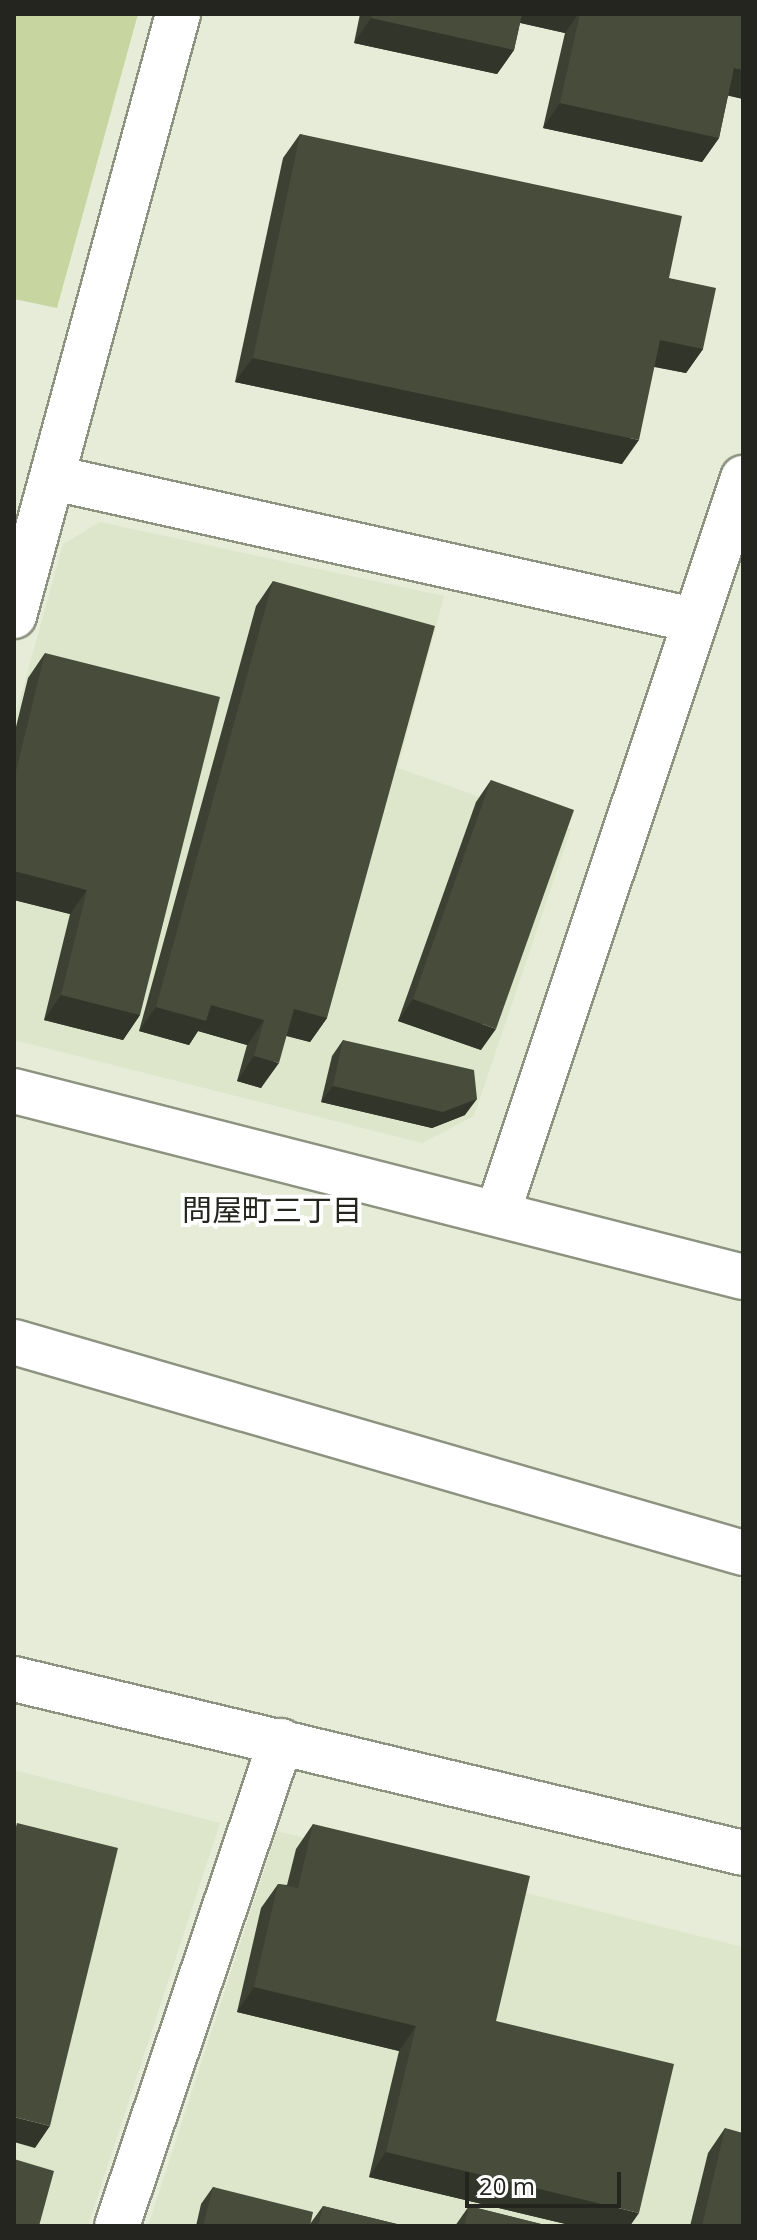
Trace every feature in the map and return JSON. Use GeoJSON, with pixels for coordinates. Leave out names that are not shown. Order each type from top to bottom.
{"type":"FeatureCollection","features":[{"type":"Feature","properties":{"kind":"street"},"geometry":{"type":"LineString","coordinates":[[14,616],[178,14]]}},
{"type":"Feature","properties":{"kind":"street"},"geometry":{"type":"LineString","coordinates":[[54,478],[693,620]]}},
{"type":"Feature","properties":{"kind":"street"},"geometry":{"type":"LineString","coordinates":[[498,1212],[693,620],[743,478]]}},
{"type":"Feature","properties":{"kind":"street"},"geometry":{"type":"LineString","coordinates":[[14,1091],[498,1212],[743,1277]]}},
{"type":"Feature","properties":{"kind":"street"},"geometry":{"type":"LineString","coordinates":[[14,1342],[743,1553]]}},
{"type":"Feature","properties":{"kind":"street"},"geometry":{"type":"LineString","coordinates":[[14,1679],[743,1853]]}},
{"type":"Feature","properties":{"kind":"street"},"geometry":{"type":"LineString","coordinates":[[117,2226],[281,1741]]}},
{"type":"Feature","properties":{"kind":"shaded area"},"geometry":{"type":"Polygon","coordinates":[[[100,522],[444,596],[398,768],[571,829],[474,1116],[422,1143],[14,1040],[14,721],[63,544],[100,522]]]}},
{"type":"Feature","properties":{"kind":"shaded area"},"geometry":{"type":"Polygon","coordinates":[[[14,1770],[220,1823],[88,2226],[14,2226],[14,1770]]]}},
{"type":"Feature","properties":{"kind":"shaded area"},"geometry":{"type":"Polygon","coordinates":[[[277,1831],[743,1947],[743,2226],[148,2226],[277,1831]]]}},
{"type":"Feature","properties":{"kind":"green space"},"geometry":{"type":"Polygon","coordinates":[[[14,14],[138,14],[57,308],[14,299],[14,14]]]}},
{"type":"Feature","properties":{"kind":"building"},"geometry":{"type":"Polygon","coordinates":[[[372,14],[522,14],[514,50],[371,18],[372,14]]]}},
{"type":"Feature","properties":{"kind":"building"},"geometry":{"type":"Polygon","coordinates":[[[580,14],[743,14],[743,70],[734,68],[719,138],[560,103],[580,14]]]}},
{"type":"Feature","properties":{"kind":"building"},"geometry":{"type":"Polygon","coordinates":[[[300,134],[682,216],[669,278],[716,288],[703,349],[660,340],[639,440],[253,358],[300,134]]]}},
{"type":"Feature","properties":{"kind":"building"},"geometry":{"type":"Polygon","coordinates":[[[273,581],[435,626],[327,1018],[294,1009],[279,1063],[254,1056],[264,1020],[211,1005],[206,1021],[156,1007],[273,581]]]}},
{"type":"Feature","properties":{"kind":"building"},"geometry":{"type":"Polygon","coordinates":[[[45,653],[220,697],[140,1015],[61,995],[87,890],[14,871],[14,779],[45,653]]]}},
{"type":"Feature","properties":{"kind":"building"},"geometry":{"type":"Polygon","coordinates":[[[491,780],[574,810],[496,1029],[413,999],[491,780]]]}},
{"type":"Feature","properties":{"kind":"building"},"geometry":{"type":"Polygon","coordinates":[[[343,1040],[474,1070],[477,1099],[443,1112],[333,1086],[343,1040]]]}},
{"type":"Feature","properties":{"kind":"building"},"geometry":{"type":"Polygon","coordinates":[[[17,1823],[118,1848],[50,2126],[14,2117],[14,1835],[17,1823]]]}},
{"type":"Feature","properties":{"kind":"building"},"geometry":{"type":"Polygon","coordinates":[[[313,1824],[530,1876],[496,2021],[674,2064],[639,2213],[386,2152],[416,2026],[254,1987],[278,1884],[298,1888],[313,1824]]]}},
{"type":"Feature","properties":{"kind":"building"},"geometry":{"type":"Polygon","coordinates":[[[725,2128],[743,2133],[743,2226],[702,2226],[725,2128]]]}},
{"type":"Feature","properties":{"kind":"building"},"geometry":{"type":"Polygon","coordinates":[[[14,2159],[54,2171],[39,2226],[14,2226],[14,2159]]]}},
{"type":"Feature","properties":{"kind":"building"},"geometry":{"type":"Polygon","coordinates":[[[213,2187],[313,2212],[310,2226],[203,2226],[213,2187]]]}},
{"type":"Feature","properties":{"kind":"building"},"geometry":{"type":"Polygon","coordinates":[[[323,2206],[405,2226],[318,2226],[323,2206]]]}},
{"type":"Feature","properties":{"kind":"building"},"geometry":{"type":"Polygon","coordinates":[[[469,2206],[549,2226],[464,2226],[469,2206]]]}},
{"type":"Feature","properties":{"kind":"district","name":"問屋町三丁目"},"geometry":{"type":"Point","coordinates":[272,1210]}}]}
